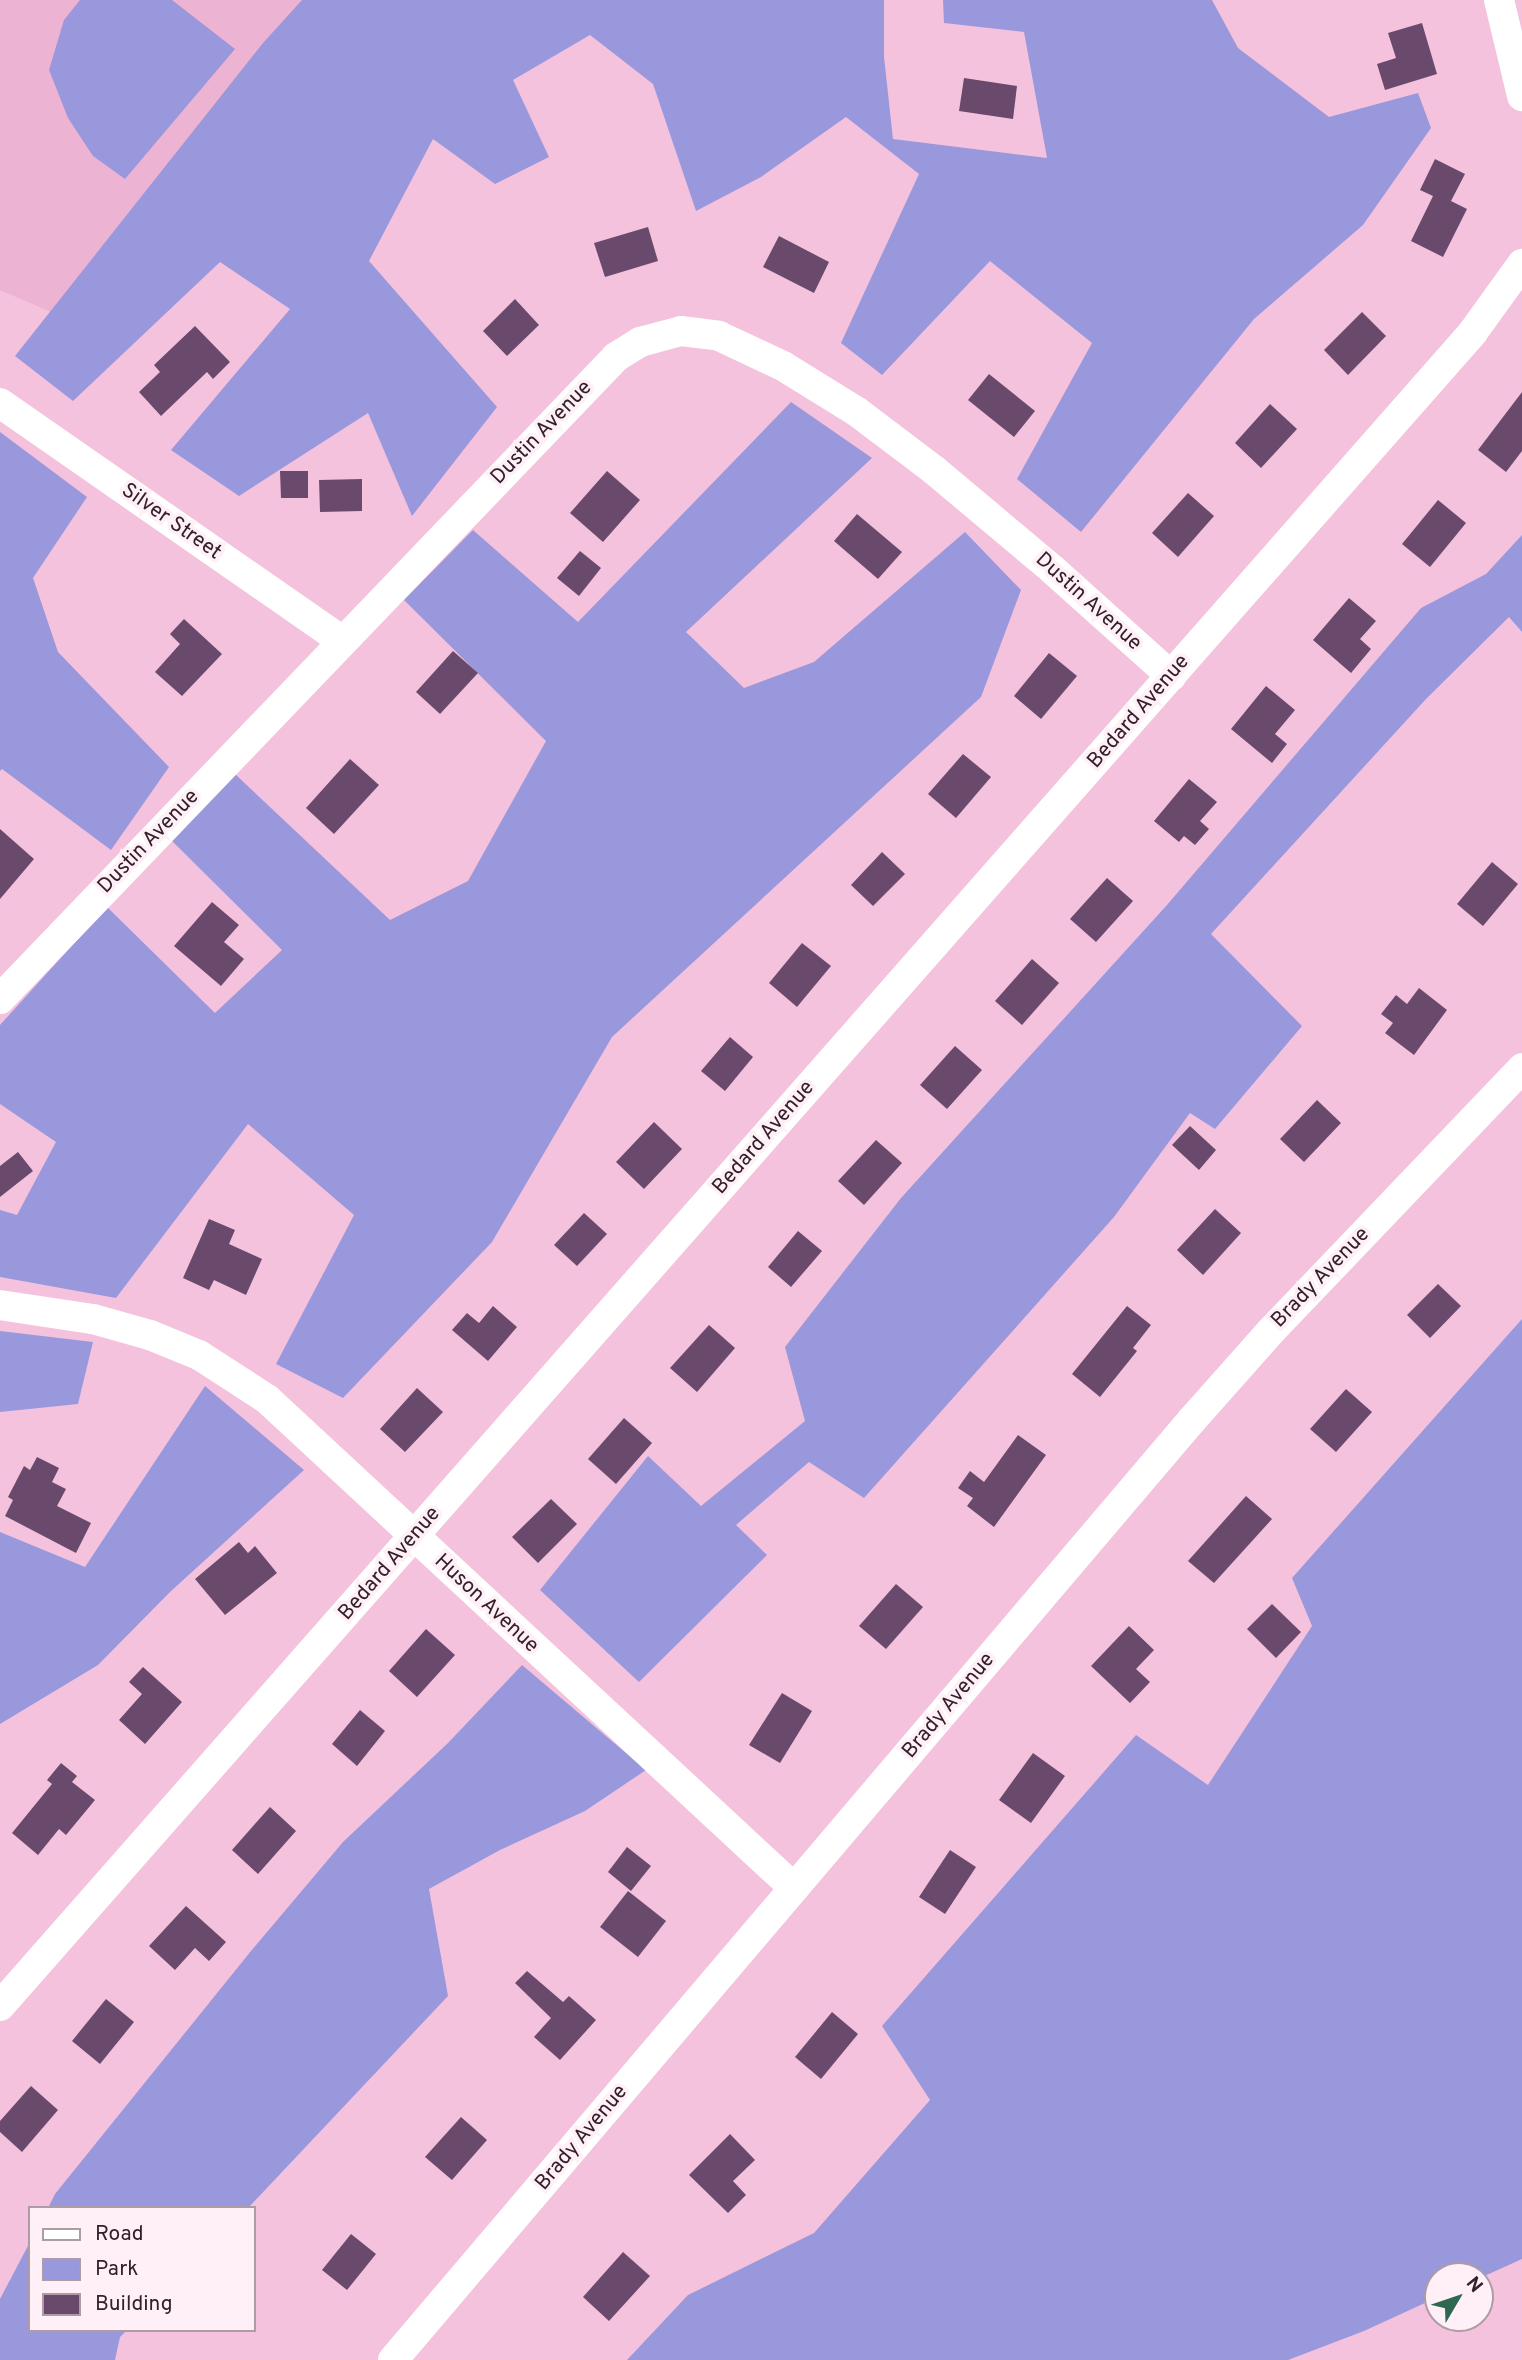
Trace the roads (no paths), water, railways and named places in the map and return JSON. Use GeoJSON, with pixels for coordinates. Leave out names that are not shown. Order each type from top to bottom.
{"type":"FeatureCollection","features":[{"type":"Feature","properties":{"kind":"street"},"geometry":{"type":"LineString","coordinates":[[1499,0],[1516,44],[1522,96]]}},
{"type":"Feature","properties":{"kind":"street","name":"Bedard Avenue"},"geometry":{"type":"LineString","coordinates":[[0,2006],[1474,332],[1522,264]]}},
{"type":"Feature","properties":{"kind":"street","name":"Dustin Avenue"},"geometry":{"type":"LineString","coordinates":[[0,999],[341,640],[616,357],[640,342],[681,331],[719,336],[783,366],[856,411],[934,470],[1053,570],[1171,676]]}},
{"type":"Feature","properties":{"kind":"street","name":"Silver Street"},"geometry":{"type":"LineString","coordinates":[[0,404],[341,640]]}},
{"type":"Feature","properties":{"kind":"street","name":"Brady Avenue"},"geometry":{"type":"LineString","coordinates":[[393,2360],[1263,1340],[1522,1068]]}},
{"type":"Feature","properties":{"kind":"street","name":"Huson Avenue"},"geometry":{"type":"LineString","coordinates":[[0,1305],[93,1319],[150,1335],[199,1356],[267,1399],[794,1888]]}}]}
